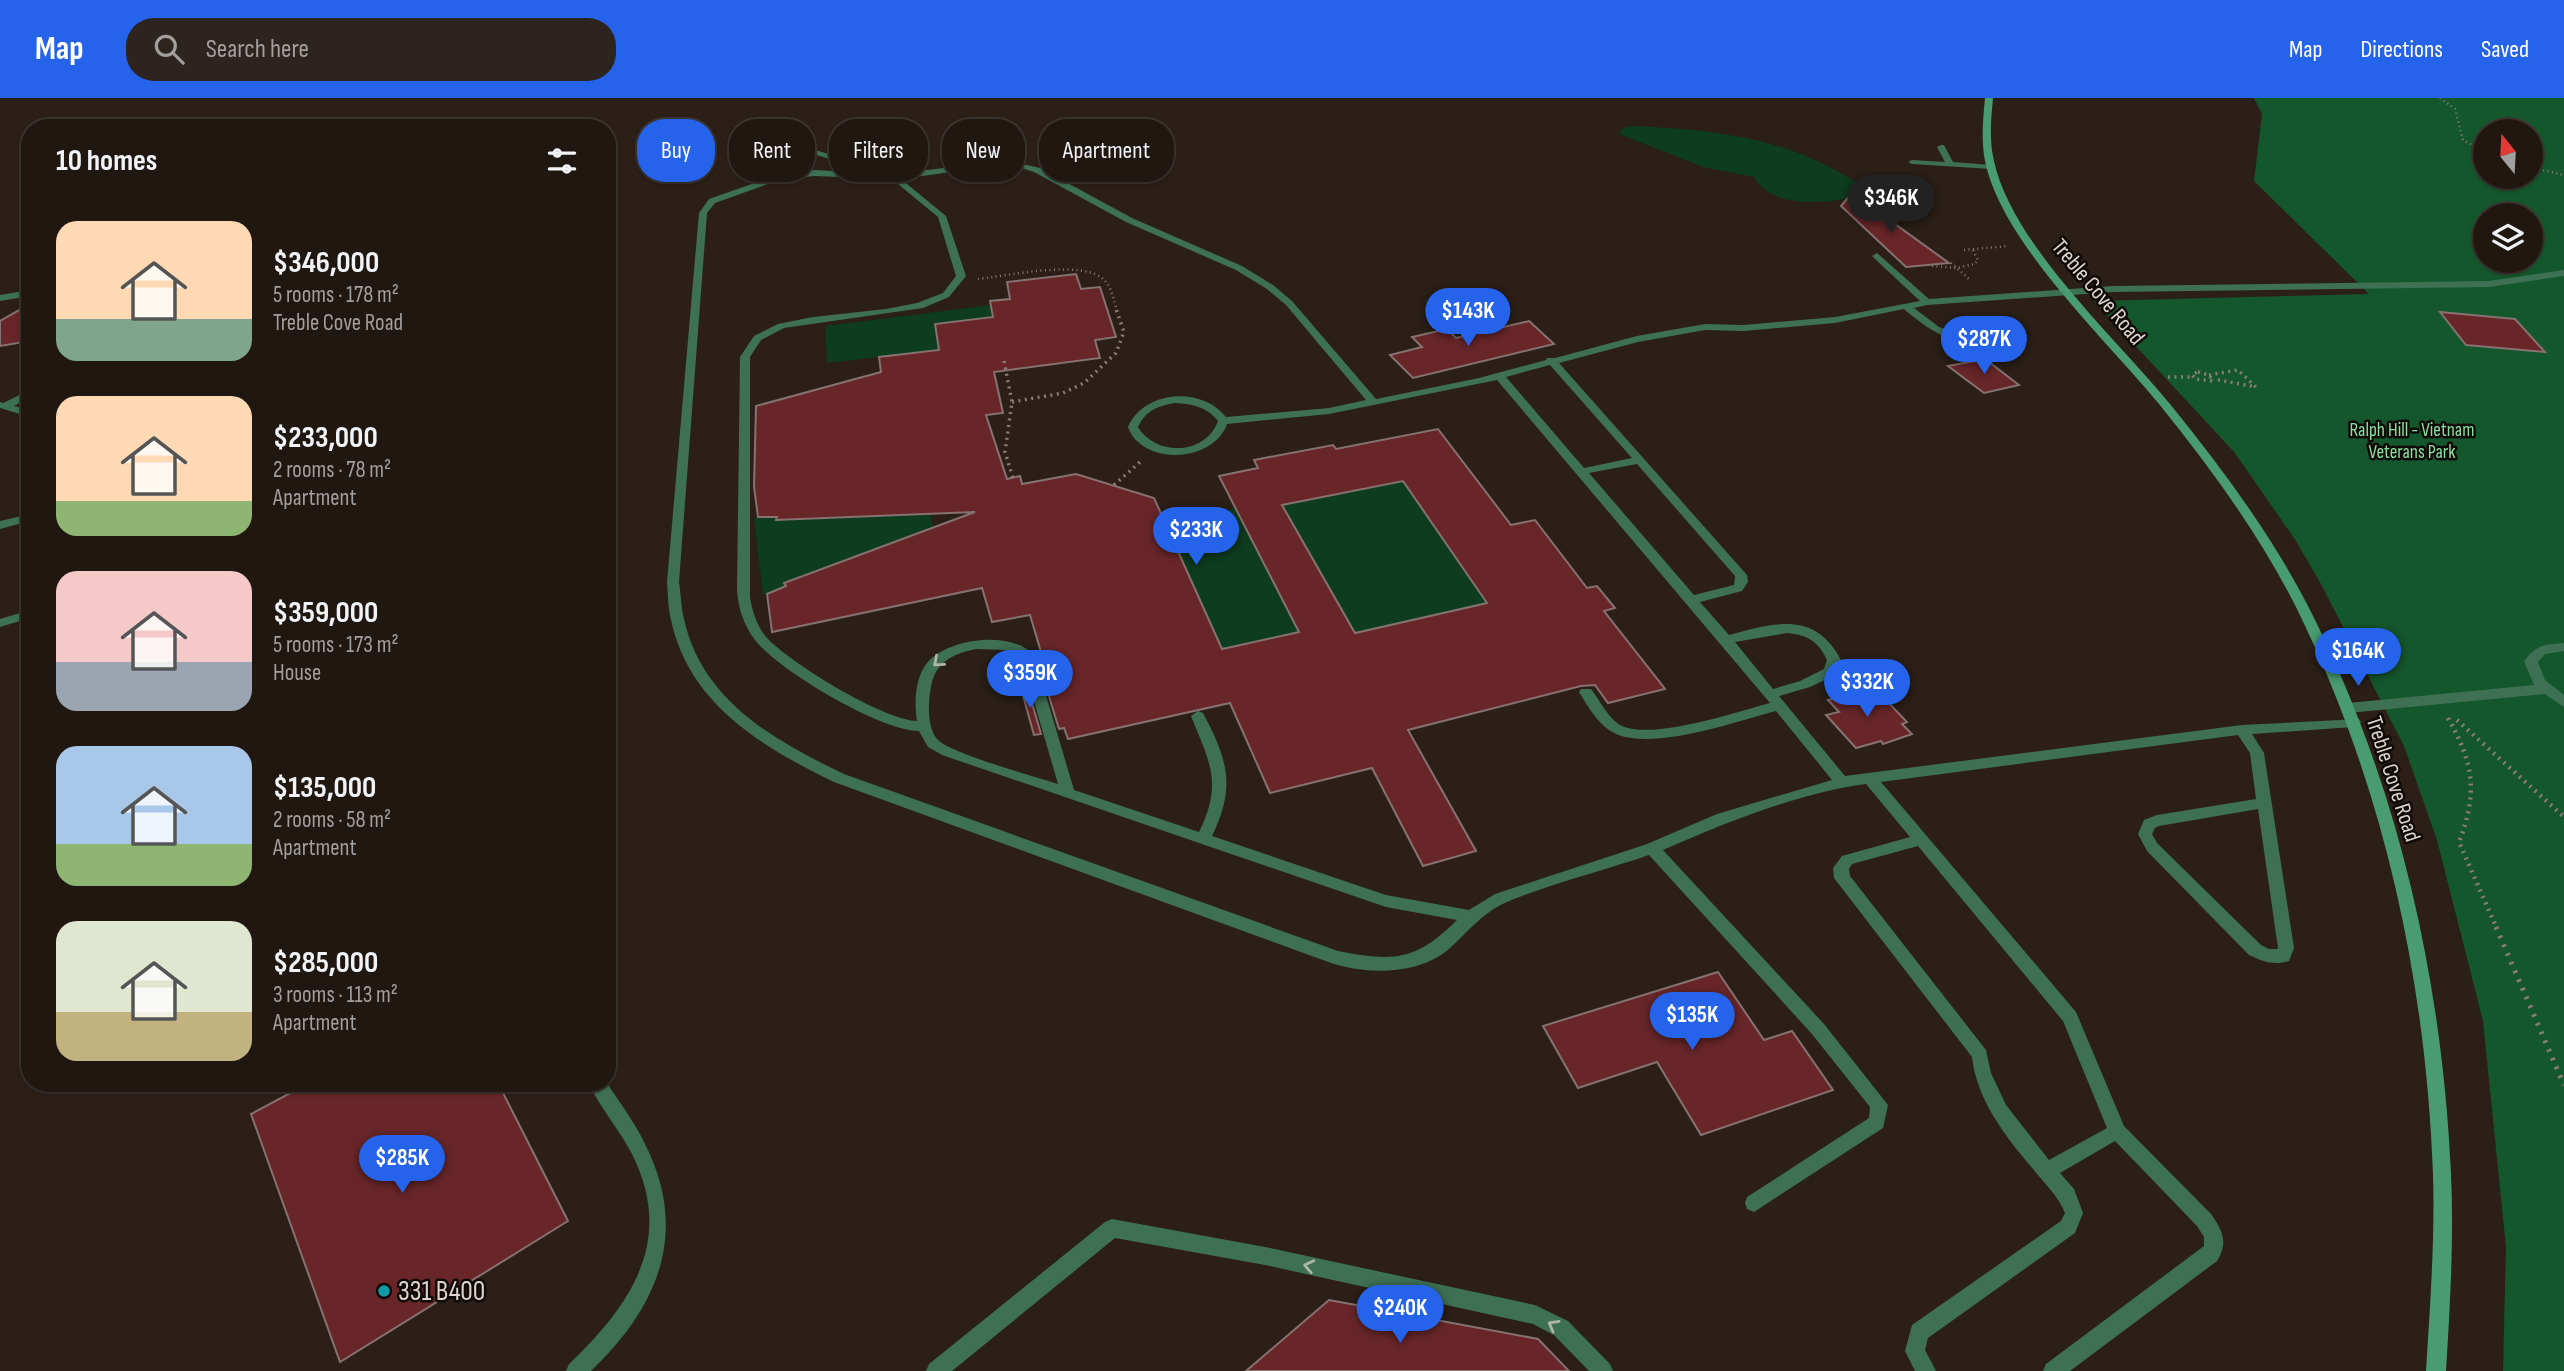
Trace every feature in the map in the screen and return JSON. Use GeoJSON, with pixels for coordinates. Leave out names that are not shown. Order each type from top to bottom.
{"type":"FeatureCollection","features":[{"type":"Feature","properties":{"kind":"main road","name":"Treble Cove Road"},"geometry":{"type":"LineString","coordinates":[[1989,98],[1987,135],[1991,167],[2005,201],[2027,237],[2068,291],[2204,454],[2247,515],[2302,607],[2351,715],[2407,897],[2426,1001],[2442,1205],[2436,1371]]}},
{"type":"Feature","properties":{"kind":"lane"},"geometry":{"type":"LineString","coordinates":[[1941,147],[1950,164]]}},
{"type":"Feature","properties":{"kind":"lane"},"geometry":{"type":"LineString","coordinates":[[1912,162],[1991,167]]}},
{"type":"Feature","properties":{"kind":"lane"},"geometry":{"type":"LineString","coordinates":[[928,173],[994,164],[1018,165],[1037,170],[1129,220],[1239,268],[1270,287],[1289,303],[1373,402]]}},
{"type":"Feature","properties":{"kind":"lane"},"geometry":{"type":"LineString","coordinates":[[829,174],[786,176],[719,197],[707,205],[703,213],[673,582],[677,623],[686,652],[713,695],[762,738],[791,757],[839,778],[1337,958],[1380,964],[1416,959],[1441,946],[1469,916],[1502,898],[1652,848],[1722,818],[1842,782],[2351,715],[2437,700],[2545,688]]}},
{"type":"Feature","properties":{"kind":"lane"},"geometry":{"type":"LineString","coordinates":[[900,182],[943,216],[959,263],[960,278],[944,295],[922,305],[804,321],[775,329],[753,342],[745,357],[743,590],[750,621],[762,641],[794,666],[890,721],[925,726]]}},
{"type":"Feature","properties":{"kind":"lane"},"geometry":{"type":"LineString","coordinates":[[1877,256],[1927,302]]}},
{"type":"Feature","properties":{"kind":"lane"},"geometry":{"type":"LineString","coordinates":[[1223,421],[1304,416],[1499,375],[1602,346],[1706,327],[1800,324],[1927,302],[2068,291],[2490,284],[2564,273]]}},
{"type":"Feature","properties":{"kind":"lane"},"geometry":{"type":"LineString","coordinates":[[0,298],[21,294]]}},
{"type":"Feature","properties":{"kind":"lane"},"geometry":{"type":"LineString","coordinates":[[1907,307],[1935,329],[1970,340]]}},
{"type":"Feature","properties":{"kind":"lane"},"geometry":{"type":"LineString","coordinates":[[1551,360],[1742,577],[1741,584],[1735,589],[1690,600]]}},
{"type":"Feature","properties":{"kind":"lane"},"geometry":{"type":"LineString","coordinates":[[1499,375],[1579,472],[1726,640],[1842,782]]}},
{"type":"Feature","properties":{"kind":"lane"},"geometry":{"type":"LineString","coordinates":[[2,406],[21,397]]}},
{"type":"Feature","properties":{"kind":"lane"},"geometry":{"type":"LineString","coordinates":[[1177,400],[1215,409],[1223,421],[1223,430],[1203,446],[1174,450],[1156,448],[1140,440],[1132,427],[1139,414],[1151,406],[1177,400]]}},
{"type":"Feature","properties":{"kind":"lane"},"geometry":{"type":"LineString","coordinates":[[2,406],[21,411]]}},
{"type":"Feature","properties":{"kind":"lane"},"geometry":{"type":"LineString","coordinates":[[1579,472],[1639,460]]}},
{"type":"Feature","properties":{"kind":"lane"},"geometry":{"type":"LineString","coordinates":[[0,525],[21,519]]}},
{"type":"Feature","properties":{"kind":"lane"},"geometry":{"type":"LineString","coordinates":[[0,623],[21,617]]}},
{"type":"Feature","properties":{"kind":"lane"},"geometry":{"type":"LineString","coordinates":[[1586,692],[1612,726],[1630,734],[1659,733],[1775,699],[1830,672],[1834,660],[1827,645],[1809,633],[1788,627],[1726,640]]}},
{"type":"Feature","properties":{"kind":"lane"},"geometry":{"type":"LineString","coordinates":[[1068,793],[1030,661],[1018,649],[997,645],[969,647],[937,661],[928,672],[924,686],[925,726],[932,742],[950,753],[1386,901],[1469,916]]}},
{"type":"Feature","properties":{"kind":"lane"},"geometry":{"type":"LineString","coordinates":[[2564,647],[2541,650],[2531,661],[2535,677],[2564,702]]}},
{"type":"Feature","properties":{"kind":"lane"},"geometry":{"type":"LineString","coordinates":[[1198,716],[1218,766],[1222,786],[1219,806],[1203,838]]}},
{"type":"Feature","properties":{"kind":"lane"},"geometry":{"type":"LineString","coordinates":[[2242,730],[2257,753],[2286,948],[2283,956],[2278,957],[2255,950],[2152,848],[2145,834],[2149,824],[2157,821],[2264,803]]}},
{"type":"Feature","properties":{"kind":"lane"},"geometry":{"type":"LineString","coordinates":[[1870,779],[1919,841],[2070,1017],[2117,1131],[2204,1220],[2214,1235],[2214,1248],[2053,1371]]}},
{"type":"Feature","properties":{"kind":"lane"},"geometry":{"type":"LineString","coordinates":[[1919,841],[1847,860],[1841,867],[1842,878],[1980,1055],[1981,1073],[1994,1101],[2070,1200],[2074,1209],[2073,1221],[1919,1332],[1915,1351],[1926,1371]]}},
{"type":"Feature","properties":{"kind":"lane"},"geometry":{"type":"LineString","coordinates":[[1652,848],[1818,1029],[1880,1105],[1877,1122],[1754,1203]]}},
{"type":"Feature","properties":{"kind":"lane"},"geometry":{"type":"LineString","coordinates":[[576,1371],[620,1329],[641,1296],[655,1262],[658,1245],[655,1192],[642,1155],[603,1092]]}},
{"type":"Feature","properties":{"kind":"lane"},"geometry":{"type":"LineString","coordinates":[[2048,1171],[2117,1131]]}},
{"type":"Feature","properties":{"kind":"lane"},"geometry":{"type":"LineString","coordinates":[[936,1371],[1112,1228],[1265,1256],[1535,1315],[1561,1328],[1603,1371]]}},
{"type":"Feature","properties":{"kind":"path"},"geometry":{"type":"LineString","coordinates":[[2440,98],[2455,109],[2463,140],[2473,145]]}},
{"type":"Feature","properties":{"kind":"path"},"geometry":{"type":"LineString","coordinates":[[2543,170],[2564,175]]}},
{"type":"Feature","properties":{"kind":"path"},"geometry":{"type":"LineString","coordinates":[[1964,250],[2009,246]]}},
{"type":"Feature","properties":{"kind":"path"},"geometry":{"type":"LineString","coordinates":[[1932,266],[1956,268],[1975,264],[1978,260],[1972,249]]}},
{"type":"Feature","properties":{"kind":"path"},"geometry":{"type":"LineString","coordinates":[[960,278],[1079,269],[1099,273],[1107,282],[1124,332],[1116,353],[1077,387],[1055,395],[1012,402]]}},
{"type":"Feature","properties":{"kind":"path"},"geometry":{"type":"LineString","coordinates":[[1004,361],[1012,402],[1005,452],[1013,478]]}},
{"type":"Feature","properties":{"kind":"path"},"geometry":{"type":"LineString","coordinates":[[2211,377],[2201,382],[2192,375],[2196,372],[2211,377],[2256,387],[2238,370],[2211,377]]}},
{"type":"Feature","properties":{"kind":"path"},"geometry":{"type":"LineString","coordinates":[[1114,485],[1156,448]]}},
{"type":"Feature","properties":{"kind":"path"},"geometry":{"type":"LineString","coordinates":[[2437,700],[2544,802],[2564,817]]}},
{"type":"Feature","properties":{"kind":"path"},"geometry":{"type":"LineString","coordinates":[[2437,700],[2463,743],[2473,785],[2468,823],[2459,842],[2564,1085]]}},
{"type":"Feature","properties":{"kind":"green space","name":"Ralph Hill - Vietnam Veterans Park"},"geometry":{"type":"Polygon","coordinates":[[[2254,98],[2564,98],[2564,1371],[2503,1371],[2506,1247],[2483,1021],[2437,840],[2404,746],[2321,584],[2296,541],[2235,453],[2094,301],[2369,294],[2254,181],[2262,114],[2254,98]]]}},
{"type":"Feature","properties":{"kind":"green space"},"geometry":{"type":"Polygon","coordinates":[[[1636,126],[1711,132],[1761,141],[1809,157],[1848,177],[1861,190],[1858,196],[1831,201],[1801,202],[1786,199],[1773,195],[1754,177],[1703,167],[1619,134],[1623,128],[1636,126]]]}},
{"type":"Feature","properties":{"kind":"green space"},"geometry":{"type":"Polygon","coordinates":[[[991,305],[993,317],[935,324],[939,350],[827,363],[825,326],[991,305]]]}},
{"type":"Feature","properties":{"kind":"green space"},"geometry":{"type":"Polygon","coordinates":[[[1403,481],[1487,603],[1355,633],[1282,505],[1403,481]]]}},
{"type":"Feature","properties":{"kind":"green space"},"geometry":{"type":"Polygon","coordinates":[[[1236,508],[1305,644],[1222,649],[1165,522],[1236,508]]]}},
{"type":"Feature","properties":{"kind":"green space"},"geometry":{"type":"Polygon","coordinates":[[[930,514],[933,528],[784,582],[786,586],[763,595],[754,518],[930,514]]]}},
{"type":"Feature","properties":{"kind":"building"},"geometry":{"type":"Polygon","coordinates":[[[1852,193],[1949,263],[1906,267],[1841,206],[1852,193]]]}},
{"type":"Feature","properties":{"kind":"building"},"geometry":{"type":"Polygon","coordinates":[[[1076,274],[1081,289],[1100,287],[1116,337],[1095,340],[1100,358],[994,372],[1003,413],[986,415],[1007,479],[1020,476],[1022,484],[1076,474],[1154,498],[1222,649],[1299,632],[1219,476],[1258,468],[1254,460],[1333,445],[1336,449],[1438,429],[1511,525],[1535,520],[1587,588],[1597,586],[1615,608],[1604,611],[1665,689],[1608,703],[1595,685],[1581,686],[1408,730],[1476,851],[1423,866],[1372,768],[1270,793],[1230,703],[1068,739],[1064,728],[1059,729],[1044,680],[1049,679],[1030,615],[992,622],[982,588],[772,632],[767,594],[786,586],[784,583],[975,512],[776,520],[777,517],[758,517],[754,487],[756,406],[881,372],[879,357],[939,350],[935,324],[993,317],[990,301],[1010,299],[1007,282],[1076,274]],[[1403,481],[1282,505],[1355,633],[1487,603],[1403,481]]]}},
{"type":"Feature","properties":{"kind":"building"},"geometry":{"type":"Polygon","coordinates":[[[21,309],[21,342],[0,346],[0,321],[21,309]]]}},
{"type":"Feature","properties":{"kind":"building"},"geometry":{"type":"Polygon","coordinates":[[[2440,312],[2515,319],[2545,352],[2466,345],[2440,312]]]}},
{"type":"Feature","properties":{"kind":"building"},"geometry":{"type":"Polygon","coordinates":[[[1529,321],[1554,344],[1413,378],[1390,355],[1422,347],[1412,337],[1447,329],[1456,338],[1529,321]]]}},
{"type":"Feature","properties":{"kind":"building"},"geometry":{"type":"Polygon","coordinates":[[[1985,359],[2019,385],[1984,393],[1948,366],[1985,359]]]}},
{"type":"Feature","properties":{"kind":"building"},"geometry":{"type":"Polygon","coordinates":[[[1026,683],[1041,734],[1034,735],[1020,685],[1026,683]]]}},
{"type":"Feature","properties":{"kind":"building"},"geometry":{"type":"Polygon","coordinates":[[[1869,689],[1882,701],[1886,700],[1907,722],[1902,724],[1912,734],[1883,744],[1881,741],[1856,748],[1826,715],[1839,712],[1828,700],[1869,689]]]}},
{"type":"Feature","properties":{"kind":"building"},"geometry":{"type":"Polygon","coordinates":[[[1718,972],[1764,1040],[1792,1031],[1833,1090],[1701,1135],[1657,1062],[1578,1088],[1543,1026],[1718,972]]]}},
{"type":"Feature","properties":{"kind":"building","name":"331 B400"},"geometry":{"type":"Polygon","coordinates":[[[292,1092],[503,1092],[568,1221],[340,1362],[251,1114],[292,1092]]]}},
{"type":"Feature","properties":{"kind":"building"},"geometry":{"type":"Polygon","coordinates":[[[1329,1300],[1538,1339],[1569,1371],[1246,1371],[1329,1300]]]}},
{"type":"Feature","properties":{"kind":"place","name":"331 B400"},"geometry":{"type":"Point","coordinates":[384,1291]}}]}
